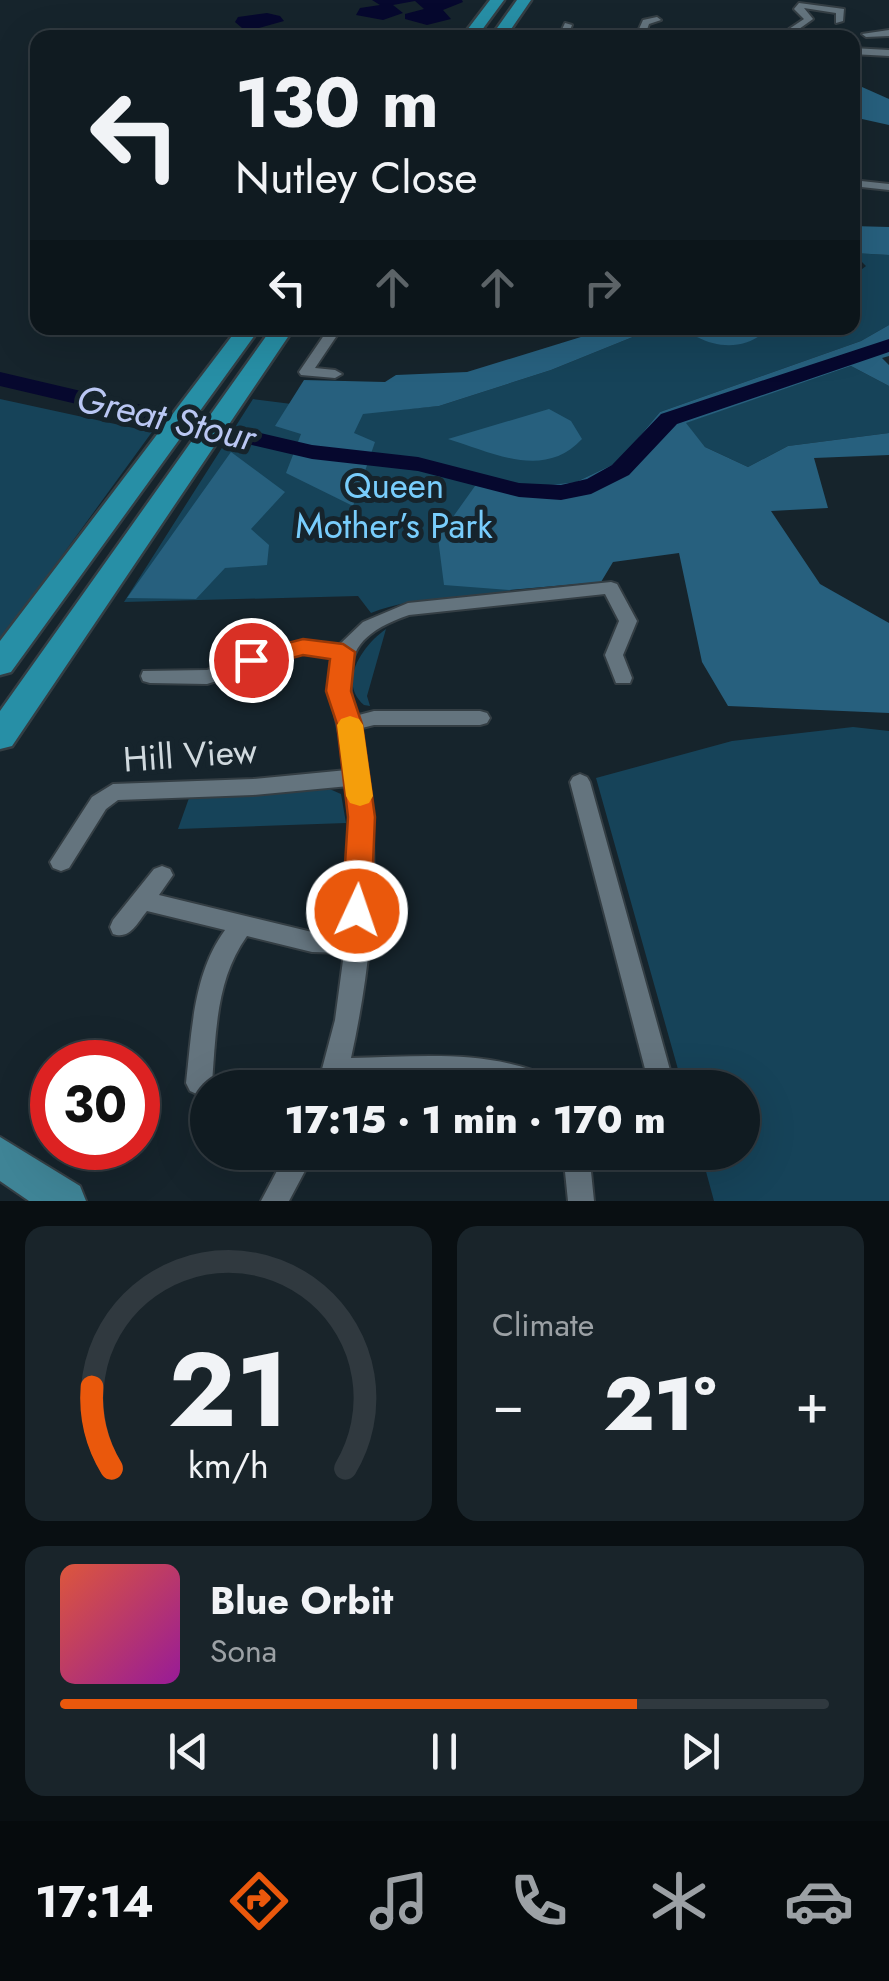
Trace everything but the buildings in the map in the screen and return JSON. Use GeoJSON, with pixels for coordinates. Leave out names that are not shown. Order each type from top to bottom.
{"type":"FeatureCollection","features":[{"type":"Feature","properties":{"kind":"highway"},"geometry":{"type":"LineString","coordinates":[[474,30],[497,0]]}},
{"type":"Feature","properties":{"kind":"highway"},"geometry":{"type":"LineString","coordinates":[[503,30],[524,0]]}},
{"type":"Feature","properties":{"kind":"highway"},"geometry":{"type":"LineString","coordinates":[[0,664],[243,335]]}},
{"type":"Feature","properties":{"kind":"highway"},"geometry":{"type":"LineString","coordinates":[[0,737],[278,335]]}},
{"type":"Feature","properties":{"kind":"main road"},"geometry":{"type":"LineString","coordinates":[[0,1158],[65,1201]]}},
{"type":"Feature","properties":{"kind":"street"},"geometry":{"type":"LineString","coordinates":[[793,28],[809,18],[793,10],[806,3],[841,11],[839,21]]}},
{"type":"Feature","properties":{"kind":"street"},"geometry":{"type":"LineString","coordinates":[[642,30],[646,22],[657,20]]}},
{"type":"Feature","properties":{"kind":"street"},"geometry":{"type":"LineString","coordinates":[[566,30],[568,25]]}},
{"type":"Feature","properties":{"kind":"street"},"geometry":{"type":"LineString","coordinates":[[780,27],[796,30]]}},
{"type":"Feature","properties":{"kind":"street"},"geometry":{"type":"LineString","coordinates":[[866,34],[889,33]]}},
{"type":"Feature","properties":{"kind":"street"},"geometry":{"type":"LineString","coordinates":[[860,51],[889,52]]}},
{"type":"Feature","properties":{"kind":"street"},"geometry":{"type":"LineString","coordinates":[[860,183],[889,187]]}},
{"type":"Feature","properties":{"kind":"street"},"geometry":{"type":"LineString","coordinates":[[330,335],[306,372],[335,374]]}},
{"type":"Feature","properties":{"kind":"street"},"geometry":{"type":"LineString","coordinates":[[334,1070],[355,943],[362,817],[350,724],[338,691],[343,652],[359,633],[408,608],[617,583],[628,622],[614,655],[624,678]]}},
{"type":"Feature","properties":{"kind":"street"},"geometry":{"type":"LineString","coordinates":[[150,676],[207,677],[247,654],[303,647],[343,652]]}},
{"type":"Feature","properties":{"kind":"street"},"geometry":{"type":"LineString","coordinates":[[350,724],[374,718],[480,718]]}},
{"type":"Feature","properties":{"kind":"street","name":"Hill View"},"geometry":{"type":"LineString","coordinates":[[61,862],[99,804],[113,792],[253,787],[358,777]]}},
{"type":"Feature","properties":{"kind":"street"},"geometry":{"type":"LineString","coordinates":[[580,782],[658,1070]]}},
{"type":"Feature","properties":{"kind":"street"},"geometry":{"type":"LineString","coordinates":[[122,927],[162,875]]}},
{"type":"Feature","properties":{"kind":"street"},"geometry":{"type":"LineString","coordinates":[[140,900],[312,942],[355,943]]}},
{"type":"Feature","properties":{"kind":"street"},"geometry":{"type":"LineString","coordinates":[[200,1070],[208,1000],[223,947],[240,926]]}},
{"type":"Feature","properties":{"kind":"street"},"geometry":{"type":"LineString","coordinates":[[431,1070],[501,1070]]}},
{"type":"Feature","properties":{"kind":"street"},"geometry":{"type":"LineString","coordinates":[[274,1201],[292,1170]]}},
{"type":"Feature","properties":{"kind":"street"},"geometry":{"type":"LineString","coordinates":[[578,1170],[581,1201]]}},
{"type":"Feature","properties":{"kind":"green space","name":"Queen Mother’s Park"},"geometry":{"type":"Polygon","coordinates":[[[860,253],[889,255],[889,325],[861,341],[660,412],[618,462],[576,482],[530,487],[530,566],[510,591],[423,600],[371,613],[358,596],[124,602],[253,399],[363,413],[439,406],[551,370],[638,335],[860,335],[860,271],[866,266],[860,253]]]}},
{"type":"Feature","properties":{"kind":"green space"},"geometry":{"type":"Polygon","coordinates":[[[851,366],[889,386],[889,433],[788,446],[748,467],[705,447],[685,423],[851,366]]]}},
{"type":"Feature","properties":{"kind":"green space"},"geometry":{"type":"Polygon","coordinates":[[[0,399],[152,432],[0,641],[0,399]]]}},
{"type":"Feature","properties":{"kind":"green space"},"geometry":{"type":"Polygon","coordinates":[[[386,629],[367,696],[370,706],[364,705],[353,686],[356,664],[369,644],[386,629]]]}},
{"type":"Feature","properties":{"kind":"green space"},"geometry":{"type":"Polygon","coordinates":[[[853,727],[889,731],[889,1201],[714,1201],[706,1170],[760,1170],[760,1070],[678,1070],[596,778],[732,741],[853,727]]]}},
{"type":"Feature","properties":{"kind":"green space"},"geometry":{"type":"Polygon","coordinates":[[[325,787],[341,794],[346,823],[178,829],[189,798],[325,787]]]}},
{"type":"Feature","properties":{"kind":"shaded area"},"geometry":{"type":"Polygon","coordinates":[[[372,0],[463,2],[443,10],[451,19],[427,25],[405,19],[405,14],[424,9],[415,1],[393,5],[403,13],[383,20],[356,15],[360,8],[380,5],[372,0]]]}},
{"type":"Feature","properties":{"kind":"shaded area"},"geometry":{"type":"Polygon","coordinates":[[[267,13],[284,21],[259,28],[262,30],[226,30],[242,28],[235,22],[238,17],[267,13]]]}},
{"type":"Feature","properties":{"kind":"shaded area"},"geometry":{"type":"Polygon","coordinates":[[[860,86],[889,99],[889,125],[860,119],[860,86]]]}},
{"type":"Feature","properties":{"kind":"shaded area"},"geometry":{"type":"Polygon","coordinates":[[[860,226],[889,227],[889,255],[860,253],[860,226]]]}},
{"type":"Feature","properties":{"kind":"shaded area"},"geometry":{"type":"Polygon","coordinates":[[[889,325],[889,356],[882,358],[889,365],[889,386],[851,366],[686,423],[705,447],[748,467],[788,446],[889,433],[889,455],[814,458],[828,508],[771,511],[820,584],[889,623],[889,713],[728,706],[702,662],[679,553],[613,562],[601,582],[509,590],[444,585],[438,538],[475,486],[529,487],[576,482],[618,462],[660,412],[861,341],[889,325]]]}},
{"type":"Feature","properties":{"kind":"shaded area"},"geometry":{"type":"Polygon","coordinates":[[[587,335],[638,335],[551,370],[439,406],[363,414],[354,433],[375,442],[353,506],[286,473],[301,434],[275,426],[304,380],[385,382],[396,375],[467,372],[587,335]]]}},
{"type":"Feature","properties":{"kind":"shaded area"},"geometry":{"type":"Polygon","coordinates":[[[760,335],[747,342],[722,345],[697,337],[760,335]]]}},
{"type":"Feature","properties":{"kind":"shaded area"},"geometry":{"type":"Polygon","coordinates":[[[549,409],[571,421],[582,439],[552,458],[518,460],[448,439],[549,409]]]}},
{"type":"Feature","properties":{"kind":"shaded area"},"geometry":{"type":"Polygon","coordinates":[[[231,452],[285,492],[251,529],[269,545],[267,565],[225,568],[196,599],[127,598],[231,452]]]}},
{"type":"Feature","properties":{"kind":"waterway","name":"Great Stour"},"geometry":{"type":"LineString","coordinates":[[0,379],[312,452],[418,464],[499,486],[561,493],[596,484],[620,470],[669,419],[889,345]]}},
{"type":"Feature","properties":{"kind":"slow traffic"},"geometry":{"type":"LineString","coordinates":[[350,725],[360,796]]}},
{"type":"Feature","properties":{"kind":"route"},"geometry":{"type":"LineString","coordinates":[[251,660],[303,647],[343,652],[338,691],[350,724],[362,817],[357,911]]}}]}
